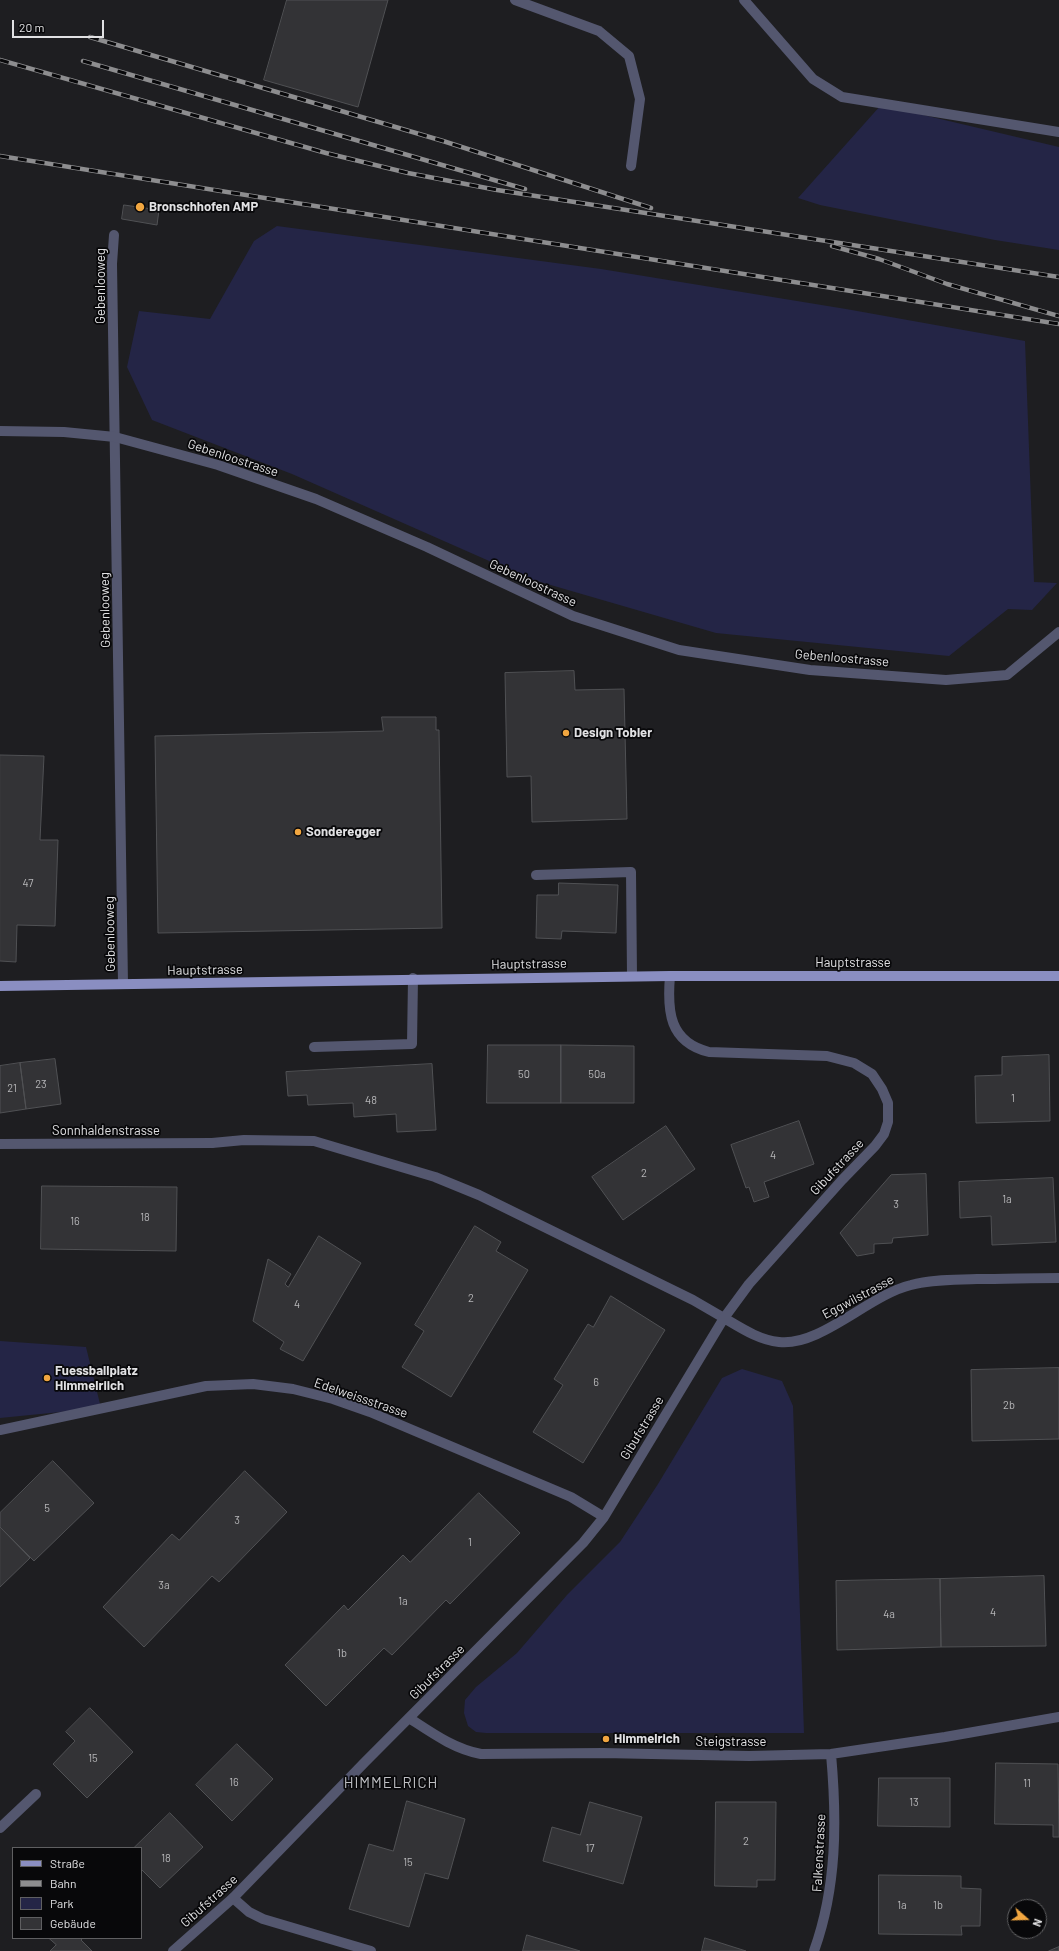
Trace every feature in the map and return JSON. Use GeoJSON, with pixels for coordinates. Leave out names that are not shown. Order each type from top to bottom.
{"type":"FeatureCollection","features":[{"type":"Feature","properties":{"kind":"main road","name":"Hauptstrasse"},"geometry":{"type":"LineString","coordinates":[[0,986],[413,978],[632,976],[1059,976]]}},
{"type":"Feature","properties":{"kind":"street"},"geometry":{"type":"LineString","coordinates":[[515,0],[599,31],[629,56],[640,99],[631,166]]}},
{"type":"Feature","properties":{"kind":"street"},"geometry":{"type":"LineString","coordinates":[[744,0],[813,79],[842,97],[1059,132]]}},
{"type":"Feature","properties":{"kind":"street","name":"Gebenlooweg"},"geometry":{"type":"LineString","coordinates":[[114,235],[112,264],[124,984]]}},
{"type":"Feature","properties":{"kind":"street","name":"Gebenloostrasse"},"geometry":{"type":"LineString","coordinates":[[0,431],[64,432],[115,437],[218,465],[316,499],[427,547],[573,616],[679,650],[810,670],[946,680],[1007,675],[1059,632]]}},
{"type":"Feature","properties":{"kind":"street"},"geometry":{"type":"LineString","coordinates":[[536,875],[631,872],[632,976]]}},
{"type":"Feature","properties":{"kind":"street","name":"Gibufstrasse"},"geometry":{"type":"LineString","coordinates":[[173,1951],[233,1898],[409,1718],[583,1544],[604,1517],[724,1318],[749,1284],[842,1180],[875,1146],[886,1128],[889,1110],[885,1095],[872,1074],[860,1065],[844,1059],[827,1056],[721,1053],[700,1050],[686,1042],[673,1023],[668,998],[670,976]]}},
{"type":"Feature","properties":{"kind":"street"},"geometry":{"type":"LineString","coordinates":[[314,1047],[412,1044],[413,978]]}},
{"type":"Feature","properties":{"kind":"street","name":"Sonnhaldenstrasse"},"geometry":{"type":"LineString","coordinates":[[0,1144],[212,1143],[244,1140],[314,1141],[436,1177],[479,1195]]}},
{"type":"Feature","properties":{"kind":"street","name":"Eggwilstrasse"},"geometry":{"type":"LineString","coordinates":[[479,1195],[694,1300],[751,1333],[771,1341],[791,1342],[816,1334],[883,1296],[909,1285],[933,1280],[1059,1278]]}},
{"type":"Feature","properties":{"kind":"street","name":"Edelweissstrasse"},"geometry":{"type":"LineString","coordinates":[[0,1430],[201,1387],[253,1384],[293,1389],[333,1399],[370,1412],[571,1497],[604,1517]]}},
{"type":"Feature","properties":{"kind":"street","name":"Steigstrasse"},"geometry":{"type":"LineString","coordinates":[[409,1718],[452,1745],[468,1752],[482,1754],[603,1753],[749,1756],[831,1754],[1059,1717]]}},
{"type":"Feature","properties":{"kind":"street","name":"Falkenstrasse"},"geometry":{"type":"LineString","coordinates":[[814,1951],[829,1897],[834,1866],[834,1794],[831,1754]]}},
{"type":"Feature","properties":{"kind":"street"},"geometry":{"type":"LineString","coordinates":[[0,1828],[36,1794]]}},
{"type":"Feature","properties":{"kind":"street"},"geometry":{"type":"LineString","coordinates":[[233,1898],[249,1912],[263,1919],[371,1951]]}},
{"type":"Feature","properties":{"kind":"green space"},"geometry":{"type":"Polygon","coordinates":[[[881,105],[1059,147],[1059,250],[995,240],[820,205],[798,198],[881,105]]]}},
{"type":"Feature","properties":{"kind":"green space"},"geometry":{"type":"Polygon","coordinates":[[[277,226],[601,269],[846,309],[1025,341],[1034,582],[1057,583],[1032,610],[1008,609],[949,656],[716,633],[530,579],[292,474],[152,420],[127,367],[139,311],[210,319],[254,241],[277,226]]]}},
{"type":"Feature","properties":{"kind":"green space","name":"Fuessballplatz Himmelriich"},"geometry":{"type":"Polygon","coordinates":[[[0,1341],[86,1347],[101,1408],[0,1418],[0,1341]]]}},
{"type":"Feature","properties":{"kind":"green space"},"geometry":{"type":"Polygon","coordinates":[[[742,1369],[782,1381],[793,1406],[804,1733],[486,1733],[476,1732],[468,1726],[464,1713],[465,1700],[476,1687],[517,1653],[567,1595],[620,1542],[658,1484],[722,1378],[742,1369]]]}},
{"type":"Feature","properties":{"kind":"building"},"geometry":{"type":"Polygon","coordinates":[[[287,0],[388,0],[358,107],[264,80],[287,0]]]}},
{"type":"Feature","properties":{"kind":"building"},"geometry":{"type":"Polygon","coordinates":[[[124,205],[159,210],[157,225],[122,219],[124,205]]]}},
{"type":"Feature","properties":{"kind":"building","name":"Design Tobler"},"geometry":{"type":"Polygon","coordinates":[[[574,671],[575,690],[624,689],[627,819],[532,822],[531,776],[507,777],[505,673],[574,671]]]}},
{"type":"Feature","properties":{"kind":"building","name":"Sonderegger"},"geometry":{"type":"Polygon","coordinates":[[[382,717],[436,717],[436,730],[439,730],[442,928],[158,933],[155,736],[383,731],[382,717]]]}},
{"type":"Feature","properties":{"kind":"building"},"geometry":{"type":"Polygon","coordinates":[[[0,755],[44,756],[40,840],[58,840],[55,926],[17,925],[16,962],[0,961],[0,755]]]}},
{"type":"Feature","properties":{"kind":"building"},"geometry":{"type":"Polygon","coordinates":[[[559,883],[618,885],[616,933],[562,931],[561,939],[536,938],[537,895],[558,895],[559,883]]]}},
{"type":"Feature","properties":{"kind":"building"},"geometry":{"type":"Polygon","coordinates":[[[488,1045],[561,1045],[561,1103],[487,1103],[488,1045]]]}},
{"type":"Feature","properties":{"kind":"building"},"geometry":{"type":"Polygon","coordinates":[[[561,1045],[634,1046],[634,1103],[561,1103],[561,1045]]]}},
{"type":"Feature","properties":{"kind":"building"},"geometry":{"type":"Polygon","coordinates":[[[1049,1055],[1050,1121],[976,1123],[975,1076],[1002,1075],[1002,1057],[1049,1055]]]}},
{"type":"Feature","properties":{"kind":"building"},"geometry":{"type":"Polygon","coordinates":[[[55,1059],[61,1104],[26,1109],[20,1063],[55,1059]]]}},
{"type":"Feature","properties":{"kind":"building"},"geometry":{"type":"Polygon","coordinates":[[[20,1063],[26,1109],[0,1113],[0,1066],[20,1063]]]}},
{"type":"Feature","properties":{"kind":"building"},"geometry":{"type":"Polygon","coordinates":[[[432,1064],[436,1130],[397,1132],[396,1114],[354,1117],[353,1103],[308,1105],[307,1095],[288,1096],[286,1072],[432,1064]]]}},
{"type":"Feature","properties":{"kind":"building"},"geometry":{"type":"Polygon","coordinates":[[[799,1121],[814,1164],[764,1182],[769,1197],[754,1202],[749,1187],[746,1188],[731,1145],[799,1121]]]}},
{"type":"Feature","properties":{"kind":"building"},"geometry":{"type":"Polygon","coordinates":[[[666,1126],[695,1169],[623,1220],[592,1177],[666,1126]]]}},
{"type":"Feature","properties":{"kind":"building"},"geometry":{"type":"Polygon","coordinates":[[[926,1174],[928,1235],[893,1238],[892,1243],[874,1244],[874,1253],[857,1256],[840,1233],[891,1175],[926,1174]]]}},
{"type":"Feature","properties":{"kind":"building"},"geometry":{"type":"Polygon","coordinates":[[[1053,1178],[1056,1242],[992,1245],[991,1216],[960,1218],[959,1182],[1053,1178]]]}},
{"type":"Feature","properties":{"kind":"building"},"geometry":{"type":"Polygon","coordinates":[[[42,1186],[177,1187],[176,1251],[41,1249],[42,1186]]]}},
{"type":"Feature","properties":{"kind":"building"},"geometry":{"type":"Polygon","coordinates":[[[475,1226],[501,1242],[496,1251],[528,1270],[451,1397],[402,1367],[424,1331],[415,1325],[475,1226]]]}},
{"type":"Feature","properties":{"kind":"building"},"geometry":{"type":"Polygon","coordinates":[[[319,1236],[361,1263],[303,1361],[280,1349],[284,1342],[253,1321],[268,1259],[291,1274],[285,1284],[288,1287],[319,1236]]]}},
{"type":"Feature","properties":{"kind":"building"},"geometry":{"type":"Polygon","coordinates":[[[611,1296],[665,1330],[583,1463],[533,1432],[563,1385],[554,1379],[588,1324],[593,1327],[611,1296]]]}},
{"type":"Feature","properties":{"kind":"building"},"geometry":{"type":"Polygon","coordinates":[[[1059,1368],[1059,1439],[972,1441],[971,1370],[1059,1368]]]}},
{"type":"Feature","properties":{"kind":"building"},"geometry":{"type":"Polygon","coordinates":[[[53,1461],[94,1503],[34,1561],[0,1527],[0,1513],[53,1461]]]}},
{"type":"Feature","properties":{"kind":"building"},"geometry":{"type":"Polygon","coordinates":[[[245,1471],[287,1512],[219,1582],[212,1576],[144,1647],[103,1607],[172,1534],[179,1540],[245,1471]]]}},
{"type":"Feature","properties":{"kind":"building"},"geometry":{"type":"Polygon","coordinates":[[[479,1493],[520,1533],[450,1604],[446,1600],[392,1655],[384,1648],[326,1706],[285,1665],[344,1605],[348,1610],[403,1555],[410,1562],[479,1493]]]}},
{"type":"Feature","properties":{"kind":"building"},"geometry":{"type":"Polygon","coordinates":[[[0,1527],[30,1558],[0,1587],[0,1527]]]}},
{"type":"Feature","properties":{"kind":"building"},"geometry":{"type":"Polygon","coordinates":[[[1044,1576],[1046,1646],[941,1647],[940,1579],[1044,1576]]]}},
{"type":"Feature","properties":{"kind":"building"},"geometry":{"type":"Polygon","coordinates":[[[940,1579],[941,1647],[837,1650],[836,1581],[940,1579]]]}},
{"type":"Feature","properties":{"kind":"building"},"geometry":{"type":"Polygon","coordinates":[[[90,1708],[133,1752],[87,1798],[53,1764],[75,1741],[66,1732],[90,1708]]]}},
{"type":"Feature","properties":{"kind":"building"},"geometry":{"type":"Polygon","coordinates":[[[237,1744],[273,1779],[232,1821],[196,1785],[237,1744]]]}},
{"type":"Feature","properties":{"kind":"building"},"geometry":{"type":"Polygon","coordinates":[[[996,1763],[1058,1764],[1059,1837],[1053,1837],[1053,1825],[995,1824],[996,1763]]]}},
{"type":"Feature","properties":{"kind":"building"},"geometry":{"type":"Polygon","coordinates":[[[879,1778],[950,1778],[950,1827],[878,1826],[879,1778]]]}},
{"type":"Feature","properties":{"kind":"building"},"geometry":{"type":"Polygon","coordinates":[[[407,1801],[465,1819],[448,1879],[425,1873],[409,1927],[349,1909],[369,1844],[393,1851],[407,1801]]]}},
{"type":"Feature","properties":{"kind":"building"},"geometry":{"type":"Polygon","coordinates":[[[590,1802],[642,1817],[623,1884],[543,1861],[552,1827],[580,1835],[590,1802]]]}},
{"type":"Feature","properties":{"kind":"building"},"geometry":{"type":"Polygon","coordinates":[[[716,1802],[776,1802],[775,1880],[757,1880],[757,1887],[715,1886],[716,1802]]]}},
{"type":"Feature","properties":{"kind":"building"},"geometry":{"type":"Polygon","coordinates":[[[170,1813],[203,1847],[160,1888],[142,1870],[142,1847],[135,1847],[170,1813]]]}},
{"type":"Feature","properties":{"kind":"building"},"geometry":{"type":"Polygon","coordinates":[[[879,1875],[961,1876],[961,1888],[981,1889],[980,1926],[961,1926],[962,1935],[879,1934],[879,1875]]]}},
{"type":"Feature","properties":{"kind":"building"},"geometry":{"type":"Polygon","coordinates":[[[527,1935],[580,1951],[523,1951],[527,1935]]]}},
{"type":"Feature","properties":{"kind":"building"},"geometry":{"type":"Polygon","coordinates":[[[705,1938],[746,1951],[702,1951],[705,1938]]]}},
{"type":"Feature","properties":{"kind":"building"},"geometry":{"type":"Polygon","coordinates":[[[50,1939],[82,1939],[81,1940],[92,1951],[50,1951],[56,1945],[50,1939]]]}},
{"type":"Feature","properties":{"kind":"building"},"geometry":{"type":"Polygon","coordinates":[[[1059,1947],[1059,1951],[1049,1951],[1059,1947]]]}},
{"type":"Feature","properties":{"kind":"railway"},"geometry":{"type":"LineString","coordinates":[[90,37],[443,141],[651,208]]}},
{"type":"Feature","properties":{"kind":"railway"},"geometry":{"type":"LineString","coordinates":[[0,60],[326,153],[408,173],[497,190],[1059,277]]}},
{"type":"Feature","properties":{"kind":"railway"},"geometry":{"type":"LineString","coordinates":[[83,61],[525,189]]}},
{"type":"Feature","properties":{"kind":"railway"},"geometry":{"type":"LineString","coordinates":[[0,156],[1059,324]]}},
{"type":"Feature","properties":{"kind":"railway"},"geometry":{"type":"LineString","coordinates":[[832,246],[879,259],[947,284],[1059,316]]}},
{"type":"Feature","properties":{"kind":"place","name":"Bronschhofen AMP"},"geometry":{"type":"Point","coordinates":[140,207]}},
{"type":"Feature","properties":{"kind":"place","name":"Design Tobler"},"geometry":{"type":"Point","coordinates":[566,733]}},
{"type":"Feature","properties":{"kind":"place","name":"Sonderegger"},"geometry":{"type":"Point","coordinates":[298,832]}},
{"type":"Feature","properties":{"kind":"place","name":"Fuessballplatz Himmelriich"},"geometry":{"type":"Point","coordinates":[47,1378]}},
{"type":"Feature","properties":{"kind":"place","name":"Himmelrich"},"geometry":{"type":"Point","coordinates":[606,1739]}},
{"type":"Feature","properties":{"kind":"district","name":"HIMMELRICH"},"geometry":{"type":"Point","coordinates":[391,1783]}}]}
